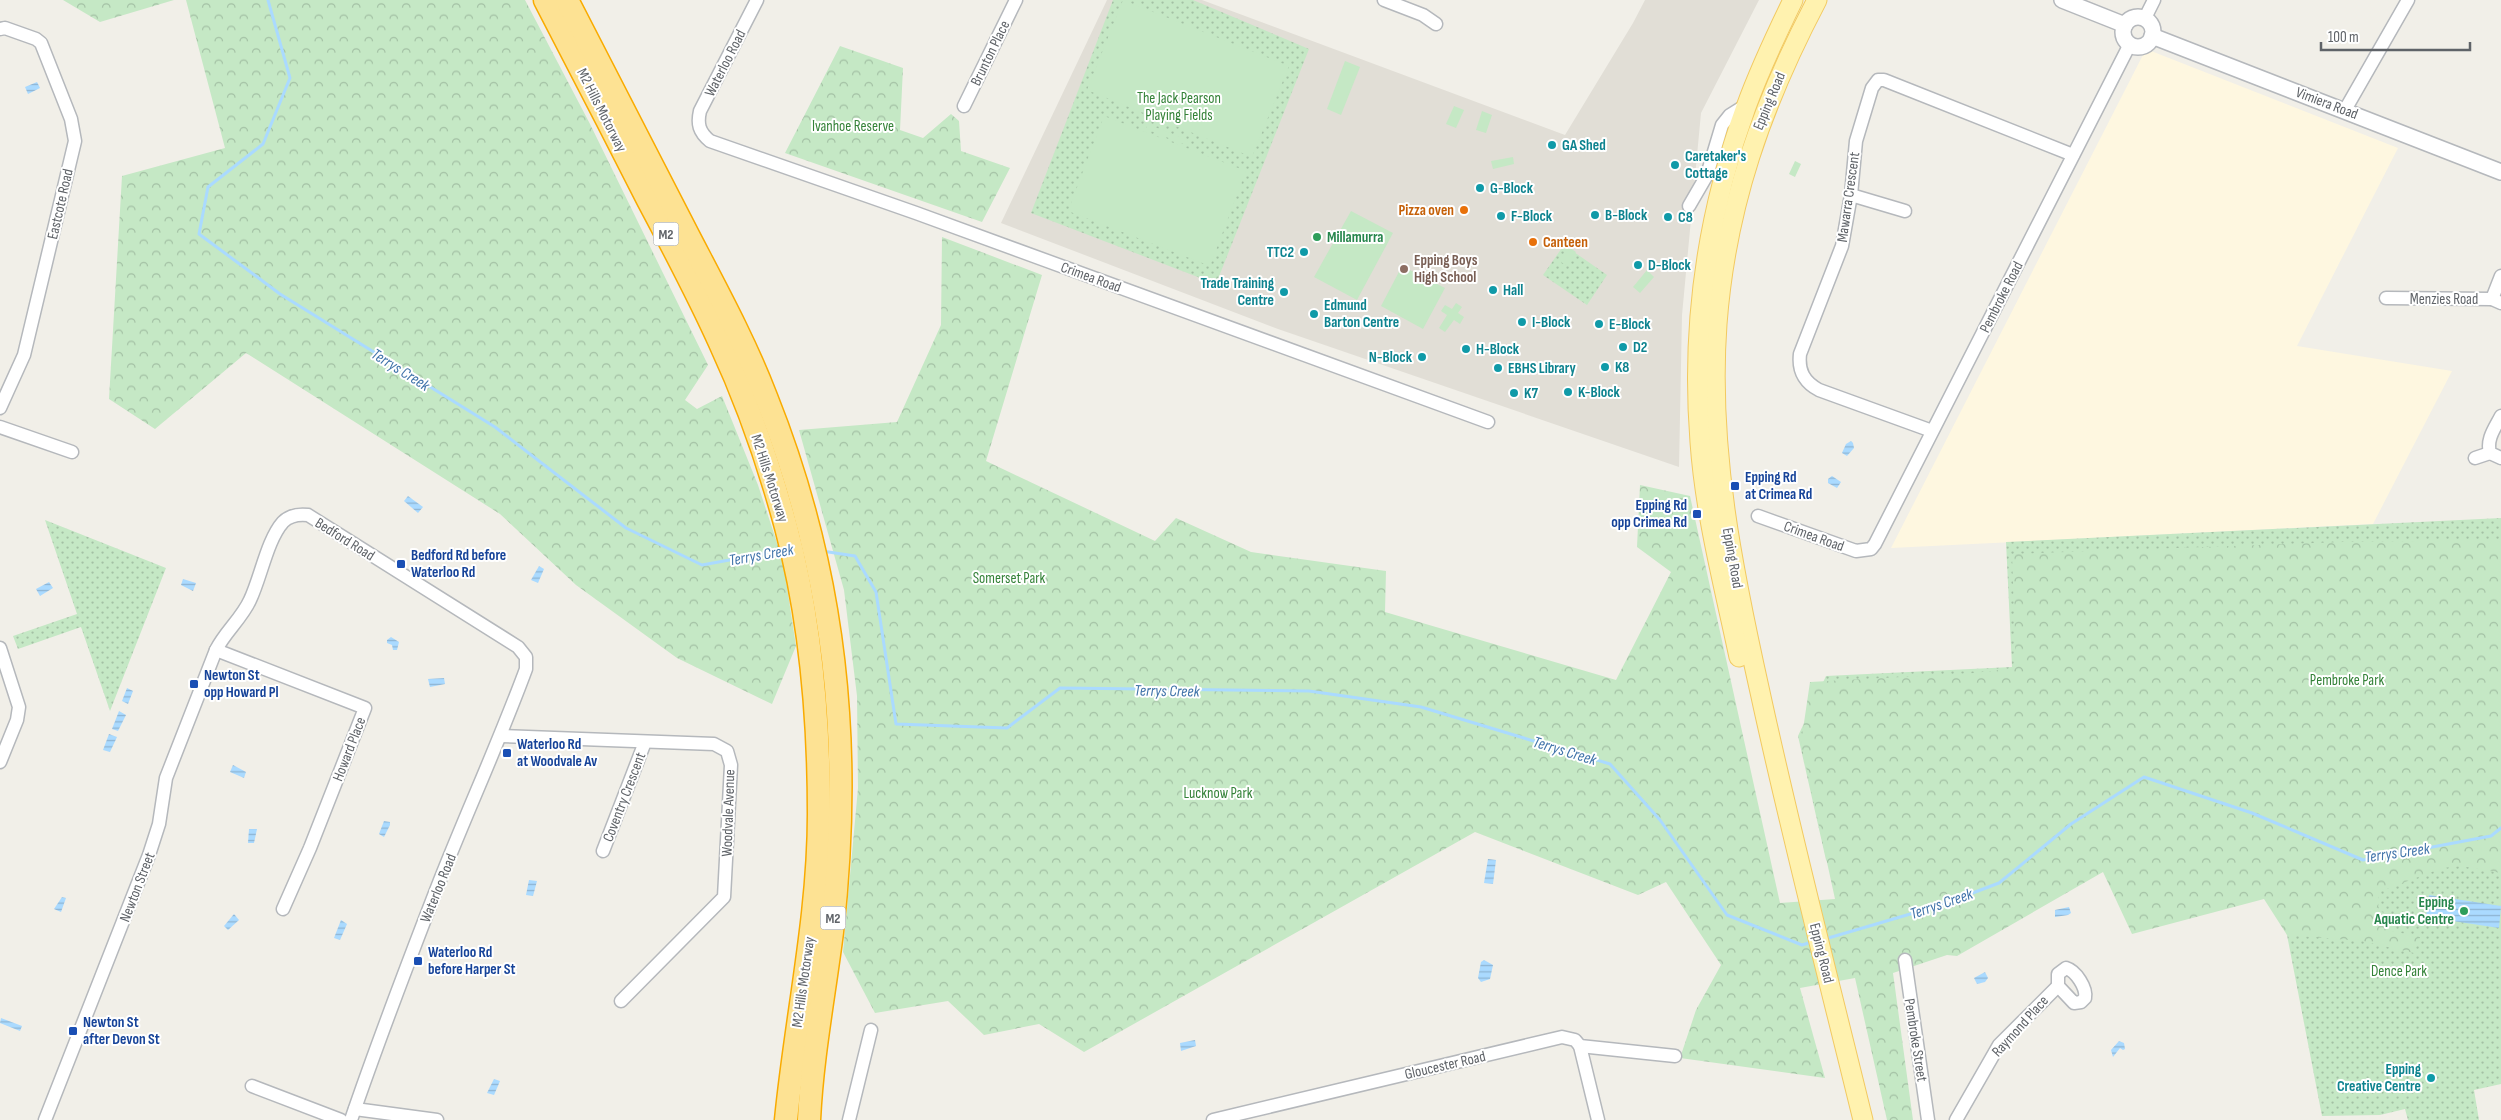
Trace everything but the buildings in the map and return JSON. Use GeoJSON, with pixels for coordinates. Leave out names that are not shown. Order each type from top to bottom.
{"type":"FeatureCollection","features":[{"type":"Feature","properties":{"kind":"highway","name":"M2 Hills Motorway"},"geometry":{"type":"LineString","coordinates":[[545,0],[721,343],[770,475],[795,563],[810,648],[828,715],[840,814],[838,870],[832,932],[814,1062],[809,1120]]}},
{"type":"Feature","properties":{"kind":"highway","name":"M2 Hills Motorway"},"geometry":{"type":"LineString","coordinates":[[567,0],[739,336],[766,396],[792,468],[817,568],[832,645],[819,816],[817,870],[786,1120]]}},
{"type":"Feature","properties":{"kind":"main road","name":"Epping Road"},"geometry":{"type":"LineString","coordinates":[[1793,0],[1746,106],[1718,199],[1708,251],[1698,345],[1700,442],[1705,488],[1720,570],[1826,992],[1863,1120]]}},
{"type":"Feature","properties":{"kind":"main road","name":"Epping Road"},"geometry":{"type":"LineString","coordinates":[[1802,898],[1729,536],[1719,464],[1715,380],[1721,283],[1745,165],[1772,92],[1817,0]]}},
{"type":"Feature","properties":{"kind":"main road","name":"Epping Road"},"geometry":{"type":"LineString","coordinates":[[1826,992],[1853,1120]]}},
{"type":"Feature","properties":{"kind":"street","name":"Waterloo Road"},"geometry":{"type":"LineString","coordinates":[[699,128],[700,111],[758,0]]}},
{"type":"Feature","properties":{"kind":"street","name":"Brunton Place"},"geometry":{"type":"LineString","coordinates":[[964,106],[1016,0]]}},
{"type":"Feature","properties":{"kind":"street"},"geometry":{"type":"LineString","coordinates":[[1384,0],[1423,15],[1436,24]]}},
{"type":"Feature","properties":{"kind":"street"},"geometry":{"type":"LineString","coordinates":[[2062,0],[2125,25]]}},
{"type":"Feature","properties":{"kind":"street"},"geometry":{"type":"LineString","coordinates":[[2145,18],[2154,0]]}},
{"type":"Feature","properties":{"kind":"street"},"geometry":{"type":"LineString","coordinates":[[2345,110],[2408,0]]}},
{"type":"Feature","properties":{"kind":"street"},"geometry":{"type":"LineString","coordinates":[[2132,18],[2145,18],[2152,26],[2152,36],[2144,45],[2130,44],[2124,33],[2125,25],[2132,18]]}},
{"type":"Feature","properties":{"kind":"street","name":"Eastcote Road"},"geometry":{"type":"LineString","coordinates":[[0,29],[5,28],[36,39],[41,43],[74,126],[75,141],[24,355],[0,408]]}},
{"type":"Feature","properties":{"kind":"street","name":"Vimiera Road"},"geometry":{"type":"LineString","coordinates":[[2152,36],[2501,172]]}},
{"type":"Feature","properties":{"kind":"street","name":"Pembroke Road"},"geometry":{"type":"LineString","coordinates":[[1871,549],[2130,44]]}},
{"type":"Feature","properties":{"kind":"street","name":"Mawarra Crescent"},"geometry":{"type":"LineString","coordinates":[[1932,431],[1819,390],[1811,386],[1800,371],[1800,354],[1842,246],[1851,195],[1856,141],[1872,88],[1878,80],[1890,82],[2073,155]]}},
{"type":"Feature","properties":{"kind":"street"},"geometry":{"type":"LineString","coordinates":[[1689,206],[1707,175],[1722,125],[1730,115],[1746,106]]}},
{"type":"Feature","properties":{"kind":"street","name":"Crimea Road"},"geometry":{"type":"LineString","coordinates":[[699,128],[710,141],[785,169],[916,213],[1488,422]]}},
{"type":"Feature","properties":{"kind":"street"},"geometry":{"type":"LineString","coordinates":[[1851,195],[1906,211]]}},
{"type":"Feature","properties":{"kind":"street"},"geometry":{"type":"LineString","coordinates":[[2496,301],[2501,276]]}},
{"type":"Feature","properties":{"kind":"street","name":"Menzies Road"},"geometry":{"type":"LineString","coordinates":[[2386,298],[2496,301]]}},
{"type":"Feature","properties":{"kind":"street"},"geometry":{"type":"LineString","coordinates":[[2475,458],[2496,455],[2489,441],[2501,416]]}},
{"type":"Feature","properties":{"kind":"street"},"geometry":{"type":"LineString","coordinates":[[0,427],[72,452]]}},
{"type":"Feature","properties":{"kind":"street","name":"Bedford Road"},"geometry":{"type":"LineString","coordinates":[[216,650],[222,637],[250,601],[276,532],[284,520],[297,514],[308,515],[518,648],[526,657]]}},
{"type":"Feature","properties":{"kind":"street","name":"Crimea Road"},"geometry":{"type":"LineString","coordinates":[[1758,516],[1856,551],[1871,549]]}},
{"type":"Feature","properties":{"kind":"street"},"geometry":{"type":"LineString","coordinates":[[0,648],[19,707],[17,720],[0,762]]}},
{"type":"Feature","properties":{"kind":"street","name":"Howard Place"},"geometry":{"type":"LineString","coordinates":[[216,650],[365,708],[284,909]]}},
{"type":"Feature","properties":{"kind":"street","name":"Newton Street"},"geometry":{"type":"LineString","coordinates":[[45,1120],[149,855],[159,824],[166,778],[216,650]]}},
{"type":"Feature","properties":{"kind":"street","name":"Waterloo Road"},"geometry":{"type":"LineString","coordinates":[[353,1114],[435,893],[501,736],[526,669],[526,657]]}},
{"type":"Feature","properties":{"kind":"street","name":"Woodvale Avenue"},"geometry":{"type":"LineString","coordinates":[[501,736],[714,744],[727,751],[731,765],[724,897],[621,1001]]}},
{"type":"Feature","properties":{"kind":"street","name":"Coventry Crescent"},"geometry":{"type":"LineString","coordinates":[[602,851],[645,742]]}},
{"type":"Feature","properties":{"kind":"street","name":"Pembroke Street"},"geometry":{"type":"LineString","coordinates":[[1905,960],[1928,1120]]}},
{"type":"Feature","properties":{"kind":"street","name":"Raymond Place"},"geometry":{"type":"LineString","coordinates":[[1956,1120],[1999,1045],[2058,986]]}},
{"type":"Feature","properties":{"kind":"street"},"geometry":{"type":"LineString","coordinates":[[850,1120],[870,1030]]}},
{"type":"Feature","properties":{"kind":"street","name":"Gloucester Road"},"geometry":{"type":"LineString","coordinates":[[1214,1120],[1562,1036],[1569,1037],[1580,1046],[1675,1056]]}},
{"type":"Feature","properties":{"kind":"street"},"geometry":{"type":"LineString","coordinates":[[1580,1046],[1598,1120]]}},
{"type":"Feature","properties":{"kind":"street"},"geometry":{"type":"LineString","coordinates":[[252,1086],[341,1120]]}},
{"type":"Feature","properties":{"kind":"street"},"geometry":{"type":"LineString","coordinates":[[353,1114],[437,1120]]}},
{"type":"Feature","properties":{"kind":"shaded area","name":"Epping Boys High School"},"geometry":{"type":"Polygon","coordinates":[[[1107,0],[1202,0],[1565,135],[1645,0],[1759,0],[1701,113],[1682,315],[1679,467],[1278,329],[1001,223],[1107,0]]]}},
{"type":"Feature","properties":{"kind":"shaded area"},"geometry":{"type":"Polygon","coordinates":[[[2146,49],[2398,148],[2297,346],[2452,371],[2373,524],[1891,548],[2146,49]]]}},
{"type":"Feature","properties":{"kind":"green space"},"geometry":{"type":"Polygon","coordinates":[[[63,0],[174,0],[100,22],[63,0]]]}},
{"type":"Feature","properties":{"kind":"green space"},"geometry":{"type":"Polygon","coordinates":[[[186,0],[525,0],[590,124],[708,365],[685,400],[697,409],[722,396],[758,485],[783,561],[796,646],[772,704],[677,658],[576,585],[500,514],[246,353],[155,429],[109,399],[122,176],[225,148],[186,0]]]}},
{"type":"Feature","properties":{"kind":"green space","name":"The Jack Pearson Playing Fields"},"geometry":{"type":"Polygon","coordinates":[[[1113,0],[1193,0],[1309,49],[1216,284],[1031,213],[1113,0]]]}},
{"type":"Feature","properties":{"kind":"green space"},"geometry":{"type":"Polygon","coordinates":[[[1123,0],[1289,66],[1252,157],[1087,90],[1123,0]]]}},
{"type":"Feature","properties":{"kind":"green space","name":"Ivanhoe Reserve"},"geometry":{"type":"Polygon","coordinates":[[[840,46],[903,68],[900,130],[923,138],[951,114],[959,121],[961,151],[1010,168],[982,222],[785,153],[840,46]]]}},
{"type":"Feature","properties":{"kind":"green space"},"geometry":{"type":"Polygon","coordinates":[[[1345,61],[1360,67],[1341,115],[1327,109],[1345,61]]]}},
{"type":"Feature","properties":{"kind":"green space"},"geometry":{"type":"Polygon","coordinates":[[[1454,106],[1464,110],[1456,128],[1446,124],[1454,106]]]}},
{"type":"Feature","properties":{"kind":"green space"},"geometry":{"type":"Polygon","coordinates":[[[1482,111],[1492,115],[1486,133],[1476,130],[1482,111]]]}},
{"type":"Feature","properties":{"kind":"green space"},"geometry":{"type":"Polygon","coordinates":[[[1104,116],[1246,171],[1210,266],[1068,211],[1104,116]]]}},
{"type":"Feature","properties":{"kind":"green space"},"geometry":{"type":"Polygon","coordinates":[[[1147,124],[1188,140],[1186,145],[1146,129],[1147,124]]]}},
{"type":"Feature","properties":{"kind":"green space"},"geometry":{"type":"Polygon","coordinates":[[[1513,157],[1514,164],[1493,169],[1491,161],[1513,157]]]}},
{"type":"Feature","properties":{"kind":"green space"},"geometry":{"type":"Polygon","coordinates":[[[1795,161],[1801,164],[1795,177],[1789,174],[1795,161]]]}},
{"type":"Feature","properties":{"kind":"green space"},"geometry":{"type":"Polygon","coordinates":[[[1351,211],[1393,233],[1357,300],[1314,277],[1351,211]]]}},
{"type":"Feature","properties":{"kind":"green space"},"geometry":{"type":"Polygon","coordinates":[[[942,237],[1042,275],[986,461],[1155,541],[1176,518],[1251,552],[1386,571],[1385,612],[1616,680],[1671,572],[1637,547],[1640,485],[1690,496],[1780,903],[1835,899],[1801,743],[1810,682],[1974,673],[2016,668],[2012,554],[2343,542],[2501,540],[2501,873],[2461,866],[2442,868],[2379,892],[2378,911],[2392,915],[2392,931],[2420,937],[2414,953],[2362,941],[2287,935],[2264,899],[2132,934],[2103,872],[1957,956],[1947,955],[1893,973],[1913,1120],[1887,1120],[1855,978],[1800,988],[1825,1078],[1680,1058],[1696,1010],[1721,965],[1666,882],[1638,895],[1475,832],[1084,1052],[1039,1024],[984,1035],[948,1001],[875,1013],[843,952],[858,788],[857,696],[844,590],[799,430],[897,422],[941,325],[942,237]]]}},
{"type":"Feature","properties":{"kind":"green space"},"geometry":{"type":"Polygon","coordinates":[[[1564,245],[1607,275],[1587,305],[1543,275],[1564,245]]]}},
{"type":"Feature","properties":{"kind":"green space"},"geometry":{"type":"Polygon","coordinates":[[[1570,248],[1576,252],[1567,266],[1561,262],[1570,248]]]}},
{"type":"Feature","properties":{"kind":"green space"},"geometry":{"type":"Polygon","coordinates":[[[1402,266],[1445,288],[1423,329],[1381,306],[1402,266]]]}},
{"type":"Feature","properties":{"kind":"green space"},"geometry":{"type":"Polygon","coordinates":[[[1647,270],[1654,277],[1640,293],[1633,287],[1647,270]]]}},
{"type":"Feature","properties":{"kind":"green space"},"geometry":{"type":"Polygon","coordinates":[[[1456,303],[1462,307],[1458,313],[1464,317],[1460,324],[1454,320],[1445,332],[1439,328],[1447,315],[1441,311],[1445,305],[1452,309],[1456,303]]]}},
{"type":"Feature","properties":{"kind":"green space","name":"Pembroke Park"},"geometry":{"type":"Polygon","coordinates":[[[2501,518],[2501,1084],[2474,1090],[2479,1120],[2408,1120],[2405,1109],[2380,1115],[2322,1116],[2287,935],[2245,799],[1887,921],[1826,860],[1798,736],[1826,676],[2012,667],[2006,542],[2501,518]]]}},
{"type":"Feature","properties":{"kind":"green space"},"geometry":{"type":"Polygon","coordinates":[[[45,520],[166,568],[110,711],[81,627],[18,649],[13,636],[77,614],[45,520]]]}},
{"type":"Feature","properties":{"kind":"water"},"geometry":{"type":"Polygon","coordinates":[[[37,82],[40,88],[28,94],[25,87],[37,82]]]}},
{"type":"Feature","properties":{"kind":"water"},"geometry":{"type":"Polygon","coordinates":[[[1851,441],[1854,448],[1847,456],[1842,453],[1846,444],[1851,441]]]}},
{"type":"Feature","properties":{"kind":"water"},"geometry":{"type":"Polygon","coordinates":[[[1832,476],[1841,482],[1837,488],[1828,483],[1828,479],[1832,476]]]}},
{"type":"Feature","properties":{"kind":"water"},"geometry":{"type":"Polygon","coordinates":[[[408,496],[423,507],[418,513],[404,501],[408,496]]]}},
{"type":"Feature","properties":{"kind":"water"},"geometry":{"type":"Polygon","coordinates":[[[539,566],[544,569],[538,583],[531,580],[539,566]]]}},
{"type":"Feature","properties":{"kind":"water"},"geometry":{"type":"Polygon","coordinates":[[[183,579],[196,583],[193,591],[181,585],[183,579]]]}},
{"type":"Feature","properties":{"kind":"water"},"geometry":{"type":"Polygon","coordinates":[[[49,582],[53,588],[40,596],[36,589],[49,582]]]}},
{"type":"Feature","properties":{"kind":"water"},"geometry":{"type":"Polygon","coordinates":[[[391,637],[399,642],[397,650],[393,650],[392,645],[387,643],[387,640],[391,637]]]}},
{"type":"Feature","properties":{"kind":"water"},"geometry":{"type":"Polygon","coordinates":[[[444,678],[445,684],[430,687],[428,679],[444,678]]]}},
{"type":"Feature","properties":{"kind":"water"},"geometry":{"type":"Polygon","coordinates":[[[127,688],[133,691],[128,704],[122,701],[127,688]]]}},
{"type":"Feature","properties":{"kind":"water"},"geometry":{"type":"Polygon","coordinates":[[[119,711],[126,715],[118,731],[112,729],[119,711]]]}},
{"type":"Feature","properties":{"kind":"water"},"geometry":{"type":"Polygon","coordinates":[[[109,734],[117,737],[110,752],[103,750],[109,734]]]}},
{"type":"Feature","properties":{"kind":"water"},"geometry":{"type":"Polygon","coordinates":[[[233,765],[246,772],[244,778],[230,772],[233,765]]]}},
{"type":"Feature","properties":{"kind":"water"},"geometry":{"type":"Polygon","coordinates":[[[384,821],[390,822],[390,825],[384,837],[379,834],[384,821]]]}},
{"type":"Feature","properties":{"kind":"water"},"geometry":{"type":"Polygon","coordinates":[[[249,829],[257,829],[254,843],[248,843],[249,829]]]}},
{"type":"Feature","properties":{"kind":"water"},"geometry":{"type":"Polygon","coordinates":[[[1488,859],[1496,860],[1493,884],[1484,883],[1488,859]]]}},
{"type":"Feature","properties":{"kind":"water"},"geometry":{"type":"Polygon","coordinates":[[[529,880],[537,881],[533,896],[526,895],[529,880]]]}},
{"type":"Feature","properties":{"kind":"water","name":"Epping Aquatic Centre"},"geometry":{"type":"Polygon","coordinates":[[[2429,895],[2501,906],[2499,928],[2426,917],[2429,895]]]}},
{"type":"Feature","properties":{"kind":"water"},"geometry":{"type":"Polygon","coordinates":[[[62,897],[66,898],[61,912],[54,909],[62,897]]]}},
{"type":"Feature","properties":{"kind":"water"},"geometry":{"type":"Polygon","coordinates":[[[2069,907],[2071,913],[2055,917],[2055,910],[2069,907]]]}},
{"type":"Feature","properties":{"kind":"water"},"geometry":{"type":"Polygon","coordinates":[[[234,914],[239,920],[228,930],[224,926],[234,914]]]}},
{"type":"Feature","properties":{"kind":"water"},"geometry":{"type":"Polygon","coordinates":[[[341,920],[347,924],[340,940],[334,938],[341,920]]]}},
{"type":"Feature","properties":{"kind":"water"},"geometry":{"type":"Polygon","coordinates":[[[1484,960],[1493,965],[1490,979],[1481,982],[1478,978],[1481,962],[1484,960]]]}},
{"type":"Feature","properties":{"kind":"water"},"geometry":{"type":"Polygon","coordinates":[[[1985,972],[1988,978],[1985,982],[1977,984],[1974,978],[1985,972]]]}},
{"type":"Feature","properties":{"kind":"water"},"geometry":{"type":"Polygon","coordinates":[[[1,1018],[22,1026],[20,1031],[0,1023],[1,1018]]]}},
{"type":"Feature","properties":{"kind":"water"},"geometry":{"type":"Polygon","coordinates":[[[1195,1040],[1196,1046],[1181,1051],[1180,1043],[1195,1040]]]}},
{"type":"Feature","properties":{"kind":"water"},"geometry":{"type":"Polygon","coordinates":[[[2119,1041],[2124,1043],[2125,1049],[2120,1048],[2113,1057],[2111,1050],[2119,1041]]]}},
{"type":"Feature","properties":{"kind":"water"},"geometry":{"type":"Polygon","coordinates":[[[494,1079],[500,1081],[494,1095],[487,1093],[494,1079]]]}},
{"type":"Feature","properties":{"kind":"waterway","name":"Terrys Creek"},"geometry":{"type":"LineString","coordinates":[[268,0],[290,78],[263,144],[208,187],[199,234],[280,294],[495,427],[626,528],[702,565],[784,550]]}},
{"type":"Feature","properties":{"kind":"waterway","name":"Terrys Creek"},"geometry":{"type":"LineString","coordinates":[[822,551],[855,556],[876,592],[896,724],[1007,728],[1060,688],[1309,691],[1421,707],[1610,764],[1660,820],[1727,915],[1802,945],[1812,942]]}},
{"type":"Feature","properties":{"kind":"waterway","name":"Terrys Creek"},"geometry":{"type":"LineString","coordinates":[[1825,939],[1941,905],[1999,883],[2071,824],[2144,777],[2252,813],[2363,860],[2491,836],[2501,828]]}},
{"type":"Feature","properties":{"kind":"place","name":"GA Shed"},"geometry":{"type":"Point","coordinates":[1552,145]}},
{"type":"Feature","properties":{"kind":"place","name":"Caretaker's Cottage"},"geometry":{"type":"Point","coordinates":[1675,165]}},
{"type":"Feature","properties":{"kind":"place","name":"G-Block"},"geometry":{"type":"Point","coordinates":[1480,188]}},
{"type":"Feature","properties":{"kind":"place","name":"Pizza oven"},"geometry":{"type":"Point","coordinates":[1464,210]}},
{"type":"Feature","properties":{"kind":"place","name":"B-Block"},"geometry":{"type":"Point","coordinates":[1595,215]}},
{"type":"Feature","properties":{"kind":"place","name":"F-Block"},"geometry":{"type":"Point","coordinates":[1501,216]}},
{"type":"Feature","properties":{"kind":"place","name":"C8"},"geometry":{"type":"Point","coordinates":[1668,217]}},
{"type":"Feature","properties":{"kind":"place","name":"Millamurra"},"geometry":{"type":"Point","coordinates":[1317,237]}},
{"type":"Feature","properties":{"kind":"place","name":"Canteen"},"geometry":{"type":"Point","coordinates":[1533,242]}},
{"type":"Feature","properties":{"kind":"place","name":"TTC2"},"geometry":{"type":"Point","coordinates":[1304,252]}},
{"type":"Feature","properties":{"kind":"place","name":"D-Block"},"geometry":{"type":"Point","coordinates":[1638,265]}},
{"type":"Feature","properties":{"kind":"place","name":"Epping Boys High School"},"geometry":{"type":"Point","coordinates":[1404,269]}},
{"type":"Feature","properties":{"kind":"place","name":"Hall"},"geometry":{"type":"Point","coordinates":[1493,290]}},
{"type":"Feature","properties":{"kind":"place","name":"Trade Training Centre"},"geometry":{"type":"Point","coordinates":[1284,292]}},
{"type":"Feature","properties":{"kind":"place","name":"Edmund Barton Centre"},"geometry":{"type":"Point","coordinates":[1314,314]}},
{"type":"Feature","properties":{"kind":"place","name":"I-Block"},"geometry":{"type":"Point","coordinates":[1522,322]}},
{"type":"Feature","properties":{"kind":"place","name":"E-Block"},"geometry":{"type":"Point","coordinates":[1599,324]}},
{"type":"Feature","properties":{"kind":"place","name":"D2"},"geometry":{"type":"Point","coordinates":[1623,347]}},
{"type":"Feature","properties":{"kind":"place","name":"H-Block"},"geometry":{"type":"Point","coordinates":[1466,349]}},
{"type":"Feature","properties":{"kind":"place","name":"N-Block"},"geometry":{"type":"Point","coordinates":[1422,357]}},
{"type":"Feature","properties":{"kind":"place","name":"K8"},"geometry":{"type":"Point","coordinates":[1605,367]}},
{"type":"Feature","properties":{"kind":"place","name":"EBHS Library"},"geometry":{"type":"Point","coordinates":[1498,368]}},
{"type":"Feature","properties":{"kind":"place","name":"K-Block"},"geometry":{"type":"Point","coordinates":[1568,392]}},
{"type":"Feature","properties":{"kind":"place","name":"K7"},"geometry":{"type":"Point","coordinates":[1514,393]}},
{"type":"Feature","properties":{"kind":"place","name":"Epping Rd at Crimea Rd"},"geometry":{"type":"Point","coordinates":[1735,486]}},
{"type":"Feature","properties":{"kind":"place","name":"Epping Rd opp Crimea Rd"},"geometry":{"type":"Point","coordinates":[1697,514]}},
{"type":"Feature","properties":{"kind":"place","name":"Bedford Rd before Waterloo Rd"},"geometry":{"type":"Point","coordinates":[401,564]}},
{"type":"Feature","properties":{"kind":"place","name":"Newton St opp Howard Pl"},"geometry":{"type":"Point","coordinates":[194,684]}},
{"type":"Feature","properties":{"kind":"place","name":"Waterloo Rd at Woodvale Av"},"geometry":{"type":"Point","coordinates":[507,753]}},
{"type":"Feature","properties":{"kind":"place","name":"Epping Aquatic Centre"},"geometry":{"type":"Point","coordinates":[2464,911]}},
{"type":"Feature","properties":{"kind":"place","name":"Waterloo Rd before Harper St"},"geometry":{"type":"Point","coordinates":[418,961]}},
{"type":"Feature","properties":{"kind":"place","name":"Newton St after Devon St"},"geometry":{"type":"Point","coordinates":[73,1031]}},
{"type":"Feature","properties":{"kind":"place","name":"Epping Creative Centre"},"geometry":{"type":"Point","coordinates":[2431,1078]}},
{"type":"Feature","properties":{"kind":"park label","name":"Somerset Park"},"geometry":{"type":"Point","coordinates":[1009,578]}},
{"type":"Feature","properties":{"kind":"park label","name":"Lucknow Park"},"geometry":{"type":"Point","coordinates":[1218,793]}},
{"type":"Feature","properties":{"kind":"park label","name":"Dence Park"},"geometry":{"type":"Point","coordinates":[2399,971]}}]}
